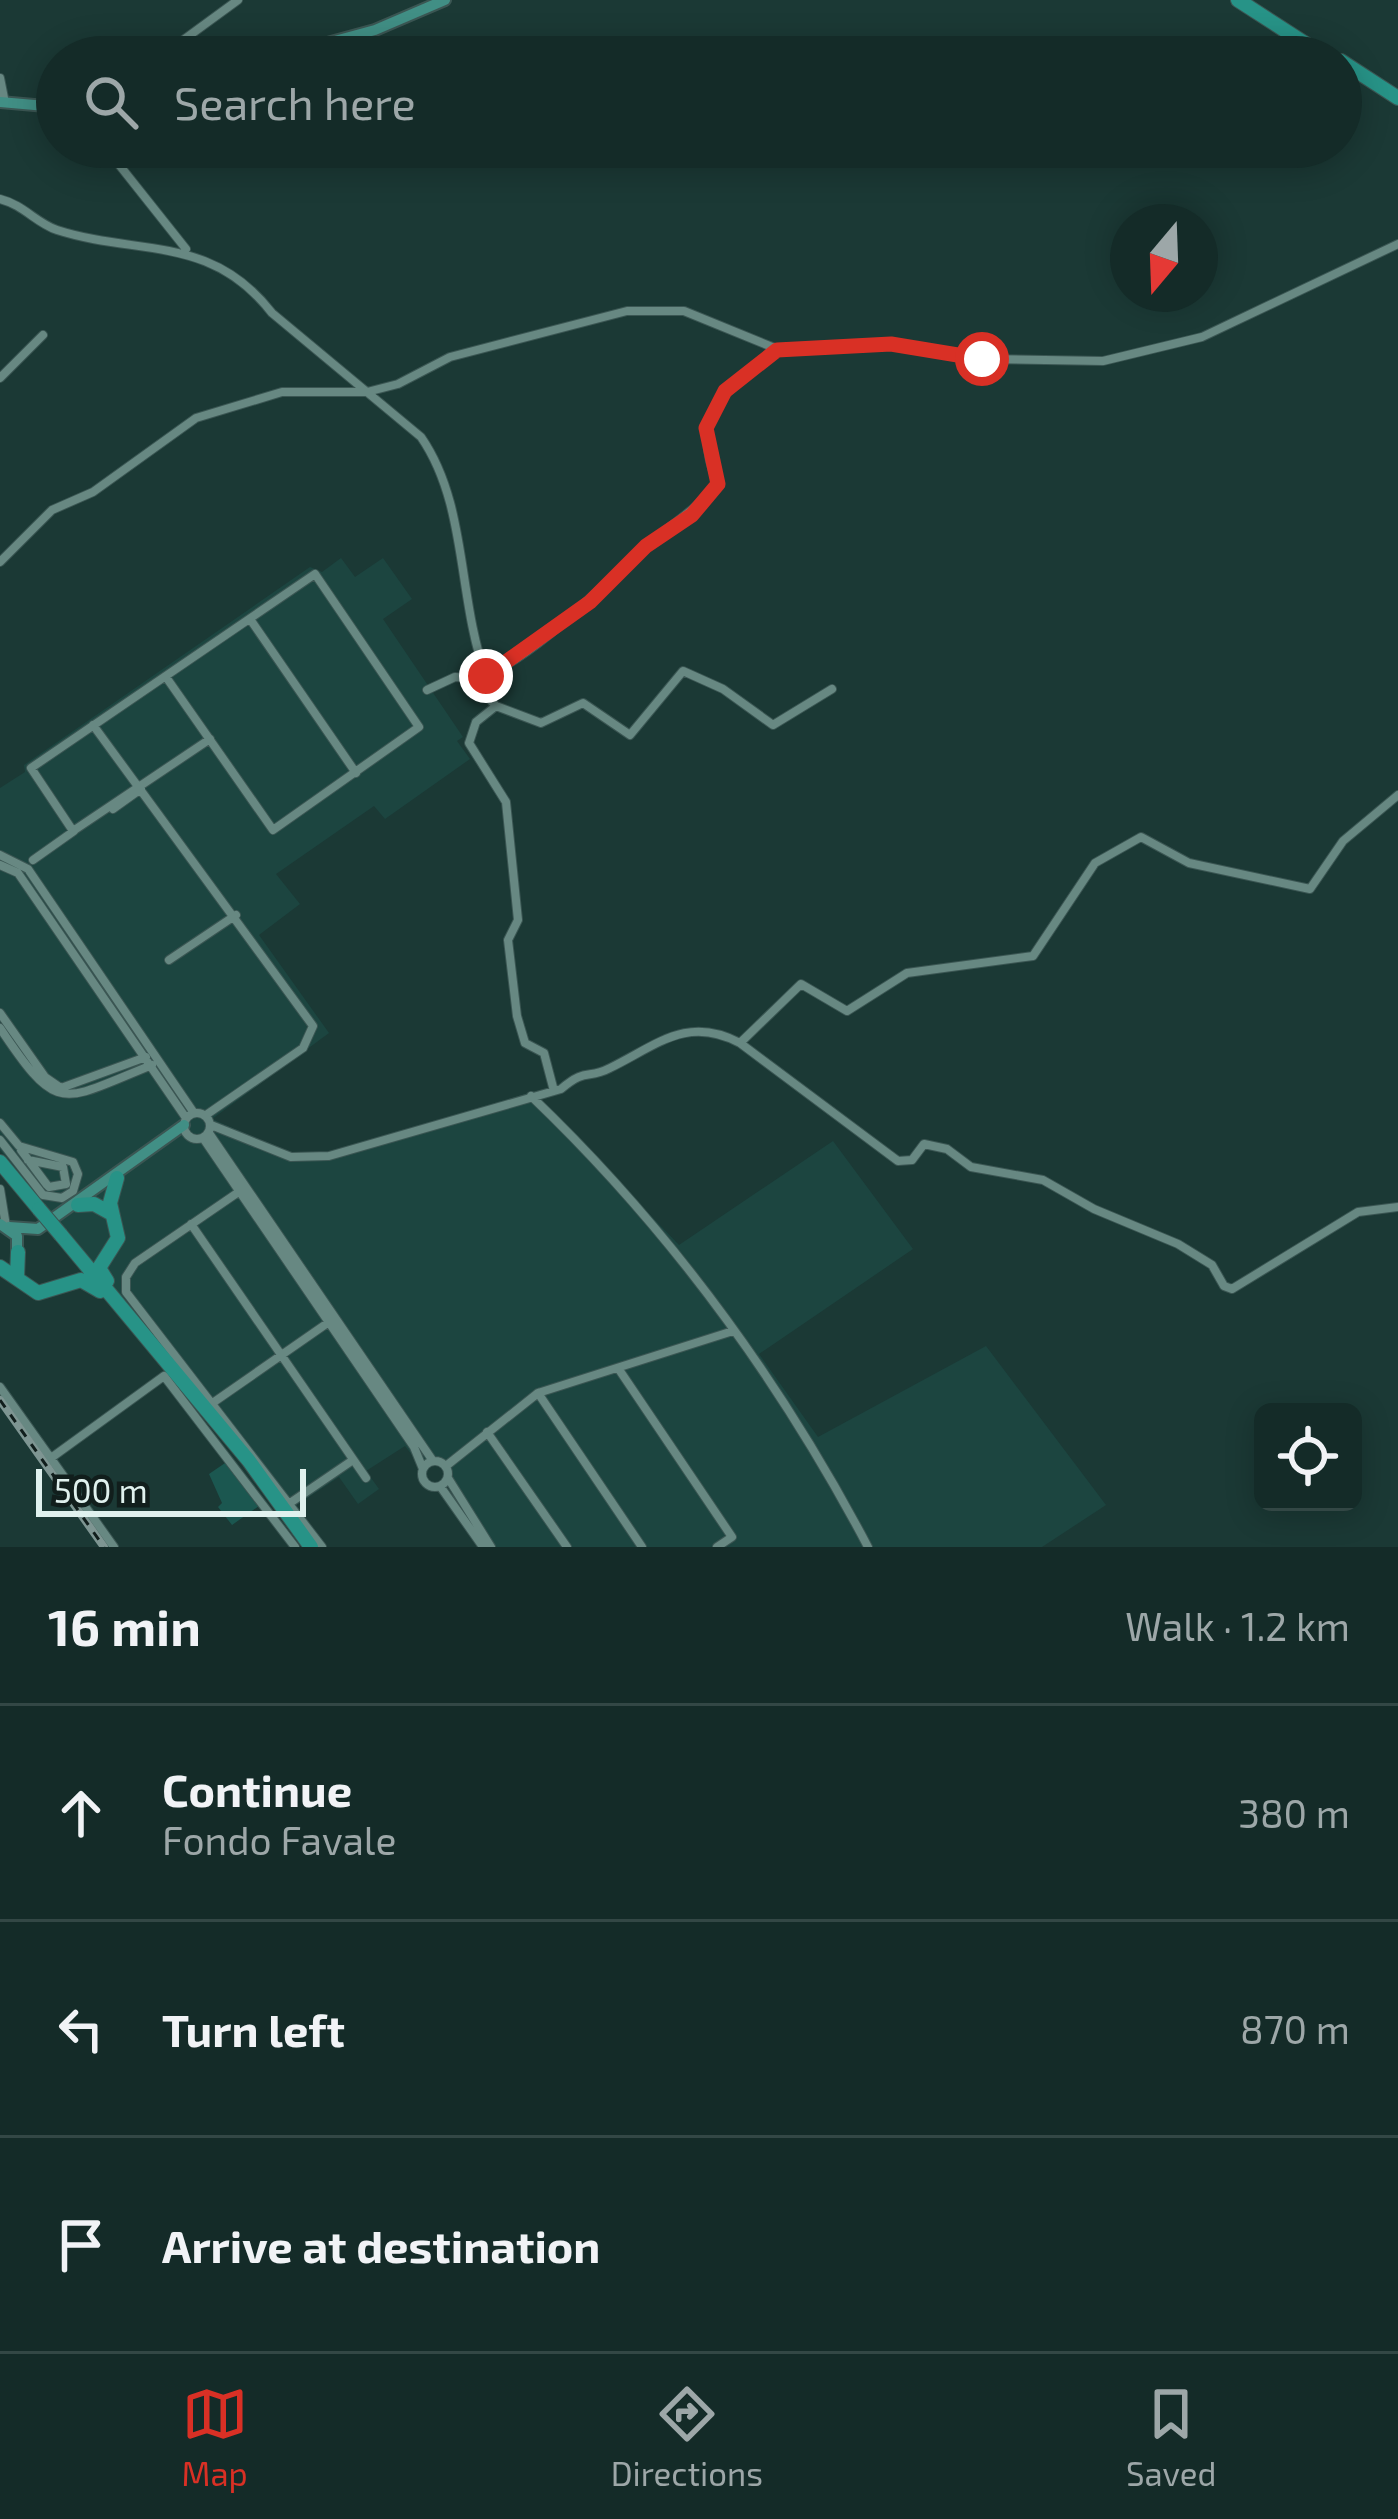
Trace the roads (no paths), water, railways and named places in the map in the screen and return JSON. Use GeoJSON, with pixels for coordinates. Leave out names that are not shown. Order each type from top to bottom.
{"type":"FeatureCollection","features":[{"type":"Feature","properties":{"kind":"highway"},"geometry":{"type":"LineString","coordinates":[[1238,0],[1297,36]]}},
{"type":"Feature","properties":{"kind":"highway"},"geometry":{"type":"LineString","coordinates":[[1247,0],[1300,36]]}},
{"type":"Feature","properties":{"kind":"highway"},"geometry":{"type":"LineString","coordinates":[[1362,77],[1398,101]]}},
{"type":"Feature","properties":{"kind":"highway"},"geometry":{"type":"LineString","coordinates":[[20,1157],[38,1221]]}},
{"type":"Feature","properties":{"kind":"highway"},"geometry":{"type":"LineString","coordinates":[[0,1173],[38,1221],[128,1315],[249,1461],[303,1547]]}},
{"type":"Feature","properties":{"kind":"highway"},"geometry":{"type":"LineString","coordinates":[[117,1178],[110,1203],[120,1231],[100,1273],[128,1315]]}},
{"type":"Feature","properties":{"kind":"highway"},"geometry":{"type":"LineString","coordinates":[[77,1205],[94,1204],[116,1218]]}},
{"type":"Feature","properties":{"kind":"highway"},"geometry":{"type":"LineString","coordinates":[[58,1237],[91,1254],[111,1250]]}},
{"type":"Feature","properties":{"kind":"highway"},"geometry":{"type":"LineString","coordinates":[[58,1237],[247,1466],[303,1547]]}},
{"type":"Feature","properties":{"kind":"highway"},"geometry":{"type":"LineString","coordinates":[[17,1252],[17,1278]]}},
{"type":"Feature","properties":{"kind":"highway"},"geometry":{"type":"LineString","coordinates":[[61,1288],[71,1270],[70,1256]]}},
{"type":"Feature","properties":{"kind":"highway"},"geometry":{"type":"LineString","coordinates":[[0,1266],[38,1293],[85,1280],[100,1291]]}},
{"type":"Feature","properties":{"kind":"main road"},"geometry":{"type":"LineString","coordinates":[[353,36],[445,0]]}},
{"type":"Feature","properties":{"kind":"main road"},"geometry":{"type":"LineString","coordinates":[[2,103],[36,105]]}},
{"type":"Feature","properties":{"kind":"main road"},"geometry":{"type":"LineString","coordinates":[[5,1226],[38,1221],[77,1205],[184,1127]]}},
{"type":"Feature","properties":{"kind":"main road"},"geometry":{"type":"LineString","coordinates":[[0,1266],[17,1252],[38,1221],[184,1127]]}},
{"type":"Feature","properties":{"kind":"main road"},"geometry":{"type":"LineString","coordinates":[[5,1226],[17,1237],[17,1252]]}},
{"type":"Feature","properties":{"kind":"street"},"geometry":{"type":"LineString","coordinates":[[189,36],[238,0]]}},
{"type":"Feature","properties":{"kind":"street"},"geometry":{"type":"LineString","coordinates":[[0,78],[2,103]]}},
{"type":"Feature","properties":{"kind":"street"},"geometry":{"type":"LineString","coordinates":[[122,168],[188,251],[258,295],[272,314],[421,437],[437,461],[461,553],[468,627],[486,676]]}},
{"type":"Feature","properties":{"kind":"street"},"geometry":{"type":"LineString","coordinates":[[0,199],[61,231],[188,251]]}},
{"type":"Feature","properties":{"kind":"street"},"geometry":{"type":"LineString","coordinates":[[0,562],[52,509],[93,492],[196,418],[281,392],[367,392],[398,385],[450,357],[638,310],[694,314],[737,337],[777,350],[891,344],[982,359],[1126,358],[1178,346],[1242,320],[1398,244]]}},
{"type":"Feature","properties":{"kind":"street"},"geometry":{"type":"LineString","coordinates":[[0,378],[43,335]]}},
{"type":"Feature","properties":{"kind":"street"},"geometry":{"type":"LineString","coordinates":[[427,690],[455,677],[486,676],[590,602],[646,546],[692,515],[718,484],[706,446],[706,428],[714,411],[725,391],[777,350]]}},
{"type":"Feature","properties":{"kind":"street"},"geometry":{"type":"LineString","coordinates":[[73,831],[31,768],[315,574],[419,727],[273,830],[166,676]]}},
{"type":"Feature","properties":{"kind":"street"},"geometry":{"type":"LineString","coordinates":[[250,619],[356,773]]}},
{"type":"Feature","properties":{"kind":"street"},"geometry":{"type":"LineString","coordinates":[[469,678],[496,706],[541,723],[583,703],[630,735],[683,671],[723,689],[773,725],[832,689]]}},
{"type":"Feature","properties":{"kind":"street"},"geometry":{"type":"LineString","coordinates":[[496,706],[476,722],[469,743],[506,802],[518,920],[508,940],[517,1016],[525,1043],[545,1056],[554,1090]]}},
{"type":"Feature","properties":{"kind":"street"},"geometry":{"type":"LineString","coordinates":[[93,725],[313,1026],[303,1048],[184,1127]]}},
{"type":"Feature","properties":{"kind":"street"},"geometry":{"type":"LineString","coordinates":[[30,865],[210,739]]}},
{"type":"Feature","properties":{"kind":"street"},"geometry":{"type":"LineString","coordinates":[[740,1043],[801,985],[847,1011],[907,974],[1037,955],[1095,862],[1137,838],[1189,863],[1310,890],[1342,841],[1398,795]]}},
{"type":"Feature","properties":{"kind":"street"},"geometry":{"type":"LineString","coordinates":[[0,855],[30,865],[152,1060],[184,1127]]}},
{"type":"Feature","properties":{"kind":"street"},"geometry":{"type":"LineString","coordinates":[[0,865],[16,871],[152,1060]]}},
{"type":"Feature","properties":{"kind":"street"},"geometry":{"type":"LineString","coordinates":[[169,961],[236,915]]}},
{"type":"Feature","properties":{"kind":"street"},"geometry":{"type":"LineString","coordinates":[[0,1013],[4,1033],[52,1084],[70,1088],[152,1060]]}},
{"type":"Feature","properties":{"kind":"street"},"geometry":{"type":"LineString","coordinates":[[184,1127],[291,1156],[328,1156],[554,1090],[579,1072],[605,1071],[658,1039],[682,1031],[706,1031],[740,1043],[898,1161],[912,1160],[924,1144],[935,1144],[971,1167],[1043,1180],[1094,1209],[1178,1244],[1212,1265],[1224,1286],[1232,1289],[1358,1212],[1398,1207]]}},
{"type":"Feature","properties":{"kind":"street"},"geometry":{"type":"LineString","coordinates":[[531,1096],[665,1238],[809,1436],[868,1547]]}},
{"type":"Feature","properties":{"kind":"street"},"geometry":{"type":"LineString","coordinates":[[206,1115],[207,1132],[241,1190],[423,1469],[425,1481],[444,1482]]}},
{"type":"Feature","properties":{"kind":"street"},"geometry":{"type":"LineString","coordinates":[[0,1123],[16,1144],[20,1157],[44,1195],[62,1198],[73,1191],[78,1179],[73,1162],[20,1157],[0,1140]]}},
{"type":"Feature","properties":{"kind":"street"},"geometry":{"type":"LineString","coordinates":[[0,1189],[5,1226]]}},
{"type":"Feature","properties":{"kind":"street"},"geometry":{"type":"LineString","coordinates":[[241,1190],[131,1267],[125,1286],[131,1302],[214,1402],[322,1547]]}},
{"type":"Feature","properties":{"kind":"street"},"geometry":{"type":"LineString","coordinates":[[241,1190],[433,1461],[446,1466]]}},
{"type":"Feature","properties":{"kind":"street"},"geometry":{"type":"LineString","coordinates":[[191,1224],[366,1478]]}},
{"type":"Feature","properties":{"kind":"street"},"geometry":{"type":"LineString","coordinates":[[214,1402],[329,1322]]}},
{"type":"Feature","properties":{"kind":"street"},"geometry":{"type":"LineString","coordinates":[[487,1547],[444,1482],[446,1466],[538,1393],[734,1331]]}},
{"type":"Feature","properties":{"kind":"street"},"geometry":{"type":"LineString","coordinates":[[618,1368],[731,1537],[717,1547]]}},
{"type":"Feature","properties":{"kind":"street"},"geometry":{"type":"LineString","coordinates":[[51,1458],[164,1376],[303,1547]]}},
{"type":"Feature","properties":{"kind":"street"},"geometry":{"type":"LineString","coordinates":[[0,1387],[114,1547]]}},
{"type":"Feature","properties":{"kind":"street"},"geometry":{"type":"LineString","coordinates":[[538,1393],[642,1547]]}},
{"type":"Feature","properties":{"kind":"street"},"geometry":{"type":"LineString","coordinates":[[487,1432],[567,1547]]}},
{"type":"Feature","properties":{"kind":"street"},"geometry":{"type":"LineString","coordinates":[[290,1503],[353,1459]]}},
{"type":"Feature","properties":{"kind":"street"},"geometry":{"type":"LineString","coordinates":[[423,1469],[433,1461]]}},
{"type":"Feature","properties":{"kind":"railway"},"geometry":{"type":"LineString","coordinates":[[0,1400],[104,1547]]}}]}
